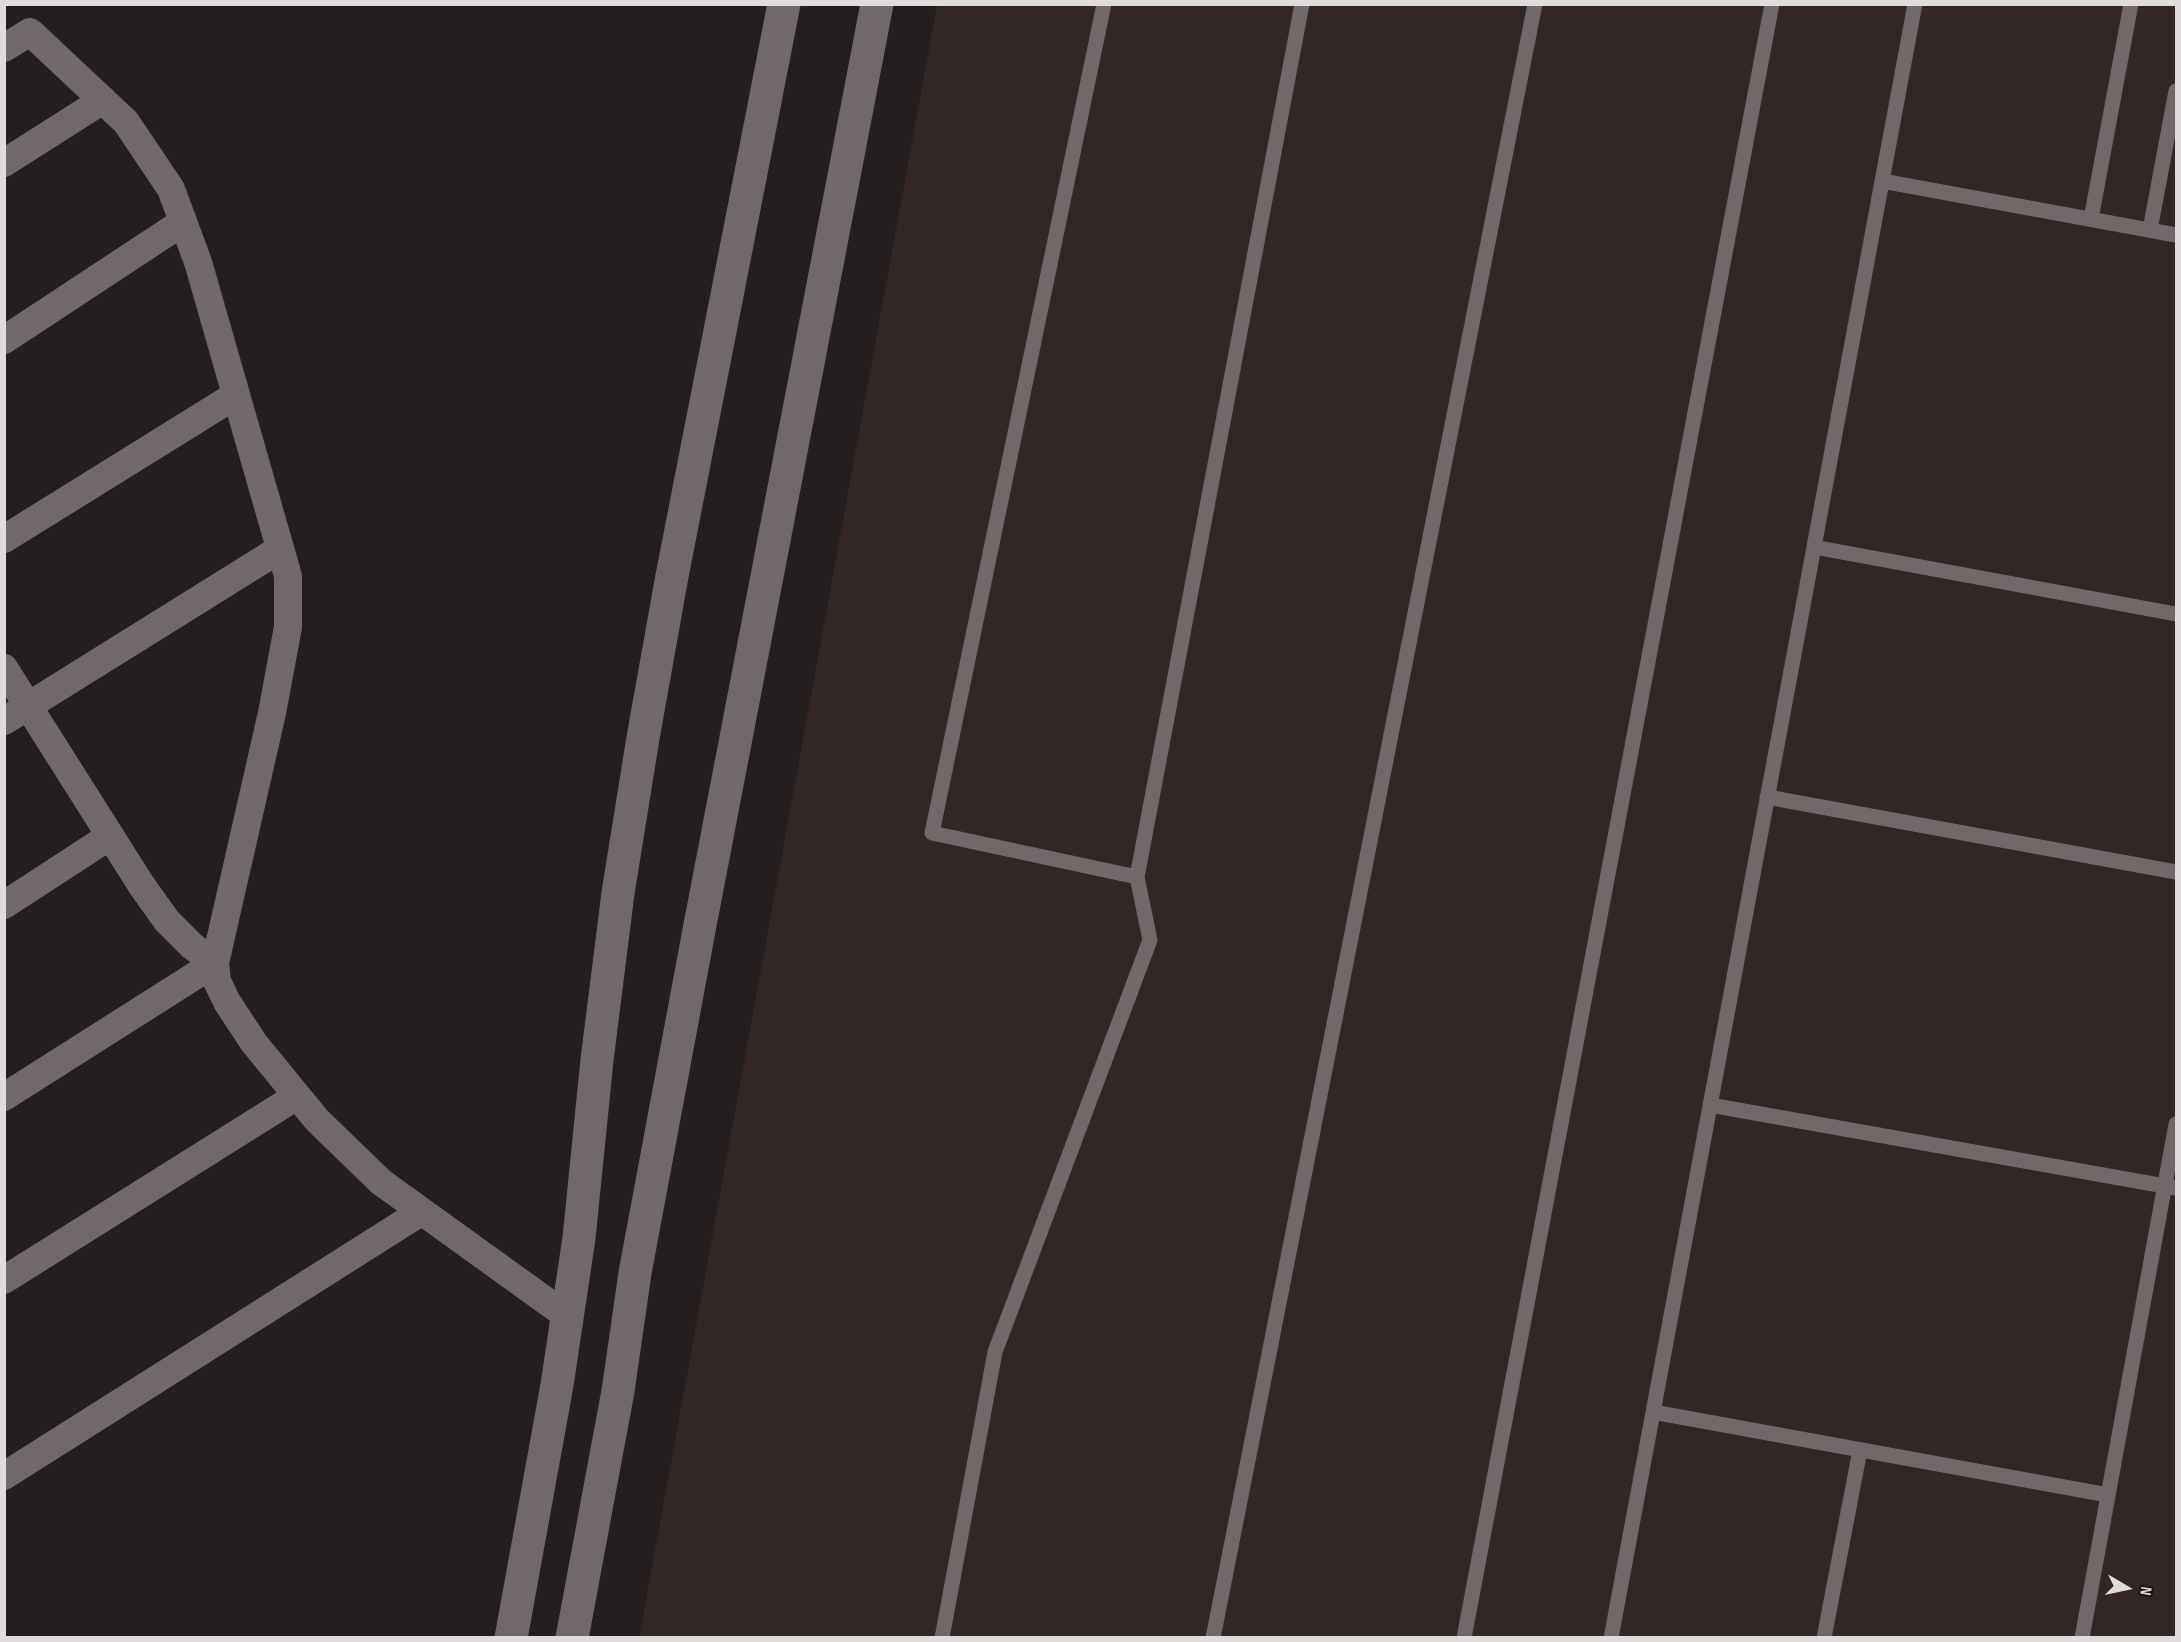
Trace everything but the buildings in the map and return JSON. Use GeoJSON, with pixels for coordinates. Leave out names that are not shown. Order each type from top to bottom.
{"type":"FeatureCollection","features":[{"type":"Feature","properties":{"kind":"main road"},"geometry":{"type":"LineString","coordinates":[[511,1638],[535,1512],[579,1238],[597,1060],[615,915],[643,738],[674,564],[784,4]]}},
{"type":"Feature","properties":{"kind":"main road"},"geometry":{"type":"LineString","coordinates":[[572,1638],[618,1391],[635,1273],[877,4]]}},
{"type":"Feature","properties":{"kind":"street"},"geometry":{"type":"LineString","coordinates":[[4,48],[30,32],[126,122],[171,189],[198,262],[288,576],[288,627],[272,713],[214,963],[217,981],[227,1002],[254,1043],[297,1096],[317,1120],[381,1182],[567,1316]]}},
{"type":"Feature","properties":{"kind":"street"},"geometry":{"type":"LineString","coordinates":[[4,163],[103,100]]}},
{"type":"Feature","properties":{"kind":"street"},"geometry":{"type":"LineString","coordinates":[[4,340],[183,222]]}},
{"type":"Feature","properties":{"kind":"street"},"geometry":{"type":"LineString","coordinates":[[4,539],[236,395]]}},
{"type":"Feature","properties":{"kind":"street"},"geometry":{"type":"LineString","coordinates":[[4,721],[280,549]]}},
{"type":"Feature","properties":{"kind":"street"},"geometry":{"type":"LineString","coordinates":[[4,668],[110,836],[167,921],[192,946],[214,963]]}},
{"type":"Feature","properties":{"kind":"street"},"geometry":{"type":"LineString","coordinates":[[4,905],[110,836]]}},
{"type":"Feature","properties":{"kind":"street"},"geometry":{"type":"LineString","coordinates":[[4,1097],[214,963]]}},
{"type":"Feature","properties":{"kind":"street"},"geometry":{"type":"LineString","coordinates":[[4,1280],[297,1096]]}},
{"type":"Feature","properties":{"kind":"street"},"geometry":{"type":"LineString","coordinates":[[4,1476],[421,1212]]}},
{"type":"Feature","properties":{"kind":"lane"},"geometry":{"type":"LineString","coordinates":[[1104,4],[932,833],[1137,877]]}},
{"type":"Feature","properties":{"kind":"lane"},"geometry":{"type":"LineString","coordinates":[[942,1638],[995,1352],[1150,940],[1137,877],[1302,4]]}},
{"type":"Feature","properties":{"kind":"lane"},"geometry":{"type":"LineString","coordinates":[[1214,1638],[1535,4]]}},
{"type":"Feature","properties":{"kind":"lane"},"geometry":{"type":"LineString","coordinates":[[1464,1638],[1772,4]]}},
{"type":"Feature","properties":{"kind":"lane"},"geometry":{"type":"LineString","coordinates":[[1611,1638],[1915,4]]}},
{"type":"Feature","properties":{"kind":"lane"},"geometry":{"type":"LineString","coordinates":[[2091,219],[2131,4]]}},
{"type":"Feature","properties":{"kind":"lane"},"geometry":{"type":"LineString","coordinates":[[2150,230],[2176,91]]}},
{"type":"Feature","properties":{"kind":"lane"},"geometry":{"type":"LineString","coordinates":[[1882,181],[2176,235]]}},
{"type":"Feature","properties":{"kind":"lane"},"geometry":{"type":"LineString","coordinates":[[1814,547],[2176,614]]}},
{"type":"Feature","properties":{"kind":"lane"},"geometry":{"type":"LineString","coordinates":[[1767,797],[2176,872]]}},
{"type":"Feature","properties":{"kind":"lane"},"geometry":{"type":"LineString","coordinates":[[1710,1105],[2171,1187]]}},
{"type":"Feature","properties":{"kind":"lane"},"geometry":{"type":"LineString","coordinates":[[2082,1638],[2108,1495],[2171,1187],[2176,1124]]}},
{"type":"Feature","properties":{"kind":"lane"},"geometry":{"type":"LineString","coordinates":[[1653,1412],[2108,1495]]}},
{"type":"Feature","properties":{"kind":"lane"},"geometry":{"type":"LineString","coordinates":[[1824,1638],[1860,1450]]}},
{"type":"Feature","properties":{"kind":"shaded area"},"geometry":{"type":"Polygon","coordinates":[[[937,5],[2176,5],[2176,1637],[639,1638],[937,5]]]}}]}
